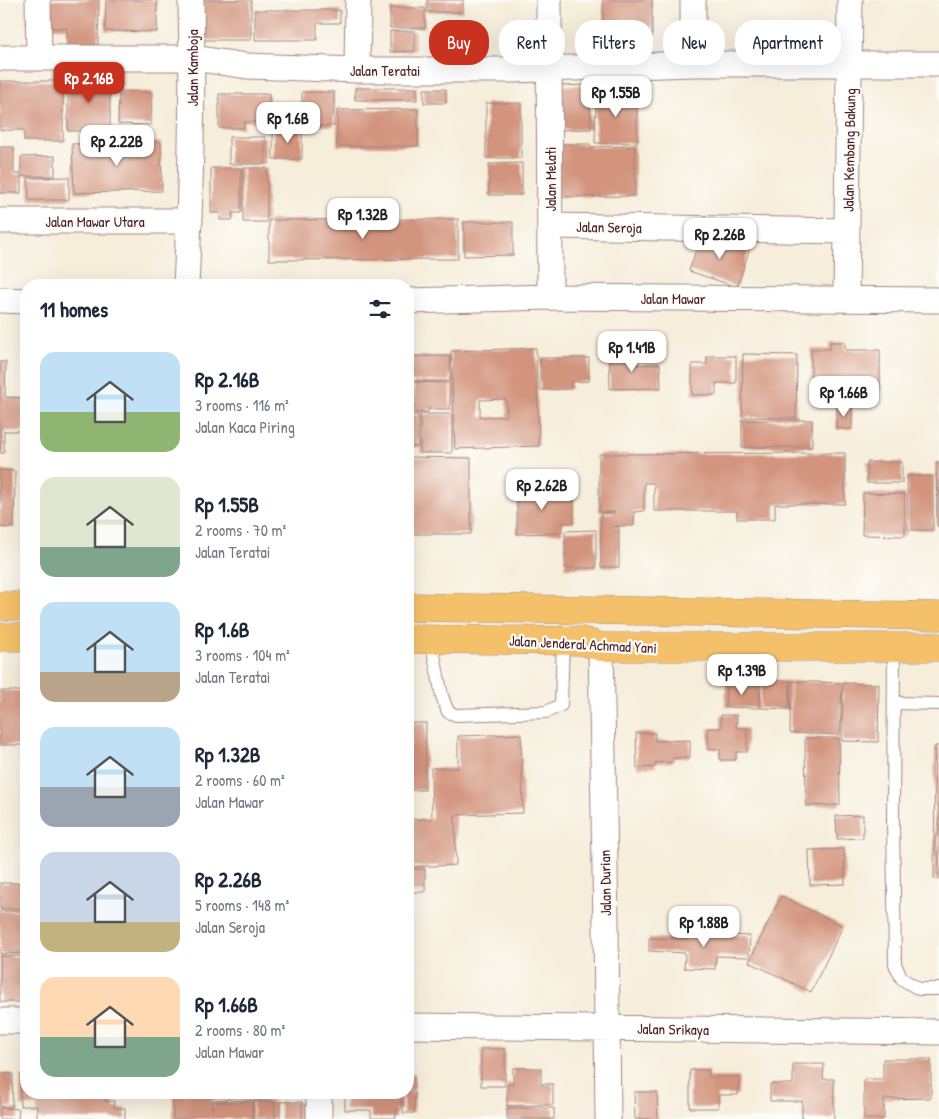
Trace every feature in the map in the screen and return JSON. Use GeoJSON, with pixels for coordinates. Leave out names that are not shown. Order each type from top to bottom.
{"type":"FeatureCollection","features":[{"type":"Feature","properties":{"kind":"highway"},"geometry":{"type":"LineString","coordinates":[[0,606],[20,606]]}},
{"type":"Feature","properties":{"kind":"highway"},"geometry":{"type":"LineString","coordinates":[[414,607],[581,609],[896,617],[939,616]]}},
{"type":"Feature","properties":{"kind":"highway"},"geometry":{"type":"LineString","coordinates":[[581,609],[582,643]]}},
{"type":"Feature","properties":{"kind":"highway"},"geometry":{"type":"LineString","coordinates":[[894,647],[896,617]]}},
{"type":"Feature","properties":{"kind":"highway"},"geometry":{"type":"LineString","coordinates":[[0,636],[20,637]]}},
{"type":"Feature","properties":{"kind":"highway","name":"Jalan Jenderal Achmad Yani"},"geometry":{"type":"LineString","coordinates":[[419,639],[939,647]]}},
{"type":"Feature","properties":{"kind":"street"},"geometry":{"type":"LineString","coordinates":[[38,0],[39,58]]}},
{"type":"Feature","properties":{"kind":"street","name":"Jalan Kamboja"},"geometry":{"type":"LineString","coordinates":[[186,279],[190,221],[191,0]]}},
{"type":"Feature","properties":{"kind":"street"},"geometry":{"type":"LineString","coordinates":[[357,70],[358,0]]}},
{"type":"Feature","properties":{"kind":"street","name":"Jalan Melati"},"geometry":{"type":"LineString","coordinates":[[550,0],[550,297]]}},
{"type":"Feature","properties":{"kind":"street"},"geometry":{"type":"LineString","coordinates":[[693,0],[693,20]]}},
{"type":"Feature","properties":{"kind":"street","name":"Jalan Kembang Bakung"},"geometry":{"type":"LineString","coordinates":[[846,299],[850,0]]}},
{"type":"Feature","properties":{"kind":"street","name":"Jalan Teratai"},"geometry":{"type":"LineString","coordinates":[[0,58],[192,58],[247,66],[357,70],[512,70],[663,65]]}},
{"type":"Feature","properties":{"kind":"street","name":"Jalan Teratai"},"geometry":{"type":"LineString","coordinates":[[725,64],[939,64]]}},
{"type":"Feature","properties":{"kind":"street","name":"Jalan Mawar Utara"},"geometry":{"type":"LineString","coordinates":[[0,221],[190,221]]}},
{"type":"Feature","properties":{"kind":"street","name":"Jalan Seroja"},"geometry":{"type":"LineString","coordinates":[[550,226],[847,231]]}},
{"type":"Feature","properties":{"kind":"street","name":"Jalan Mawar"},"geometry":{"type":"LineString","coordinates":[[414,302],[550,297],[939,300]]}},
{"type":"Feature","properties":{"kind":"street"},"geometry":{"type":"LineString","coordinates":[[0,300],[20,301]]}},
{"type":"Feature","properties":{"kind":"street","name":"Jalan Durian"},"geometry":{"type":"LineString","coordinates":[[582,643],[607,1028],[608,1119]]}},
{"type":"Feature","properties":{"kind":"street"},"geometry":{"type":"LineString","coordinates":[[0,1021],[20,1021]]}},
{"type":"Feature","properties":{"kind":"street","name":"Jalan Srikaya"},"geometry":{"type":"LineString","coordinates":[[414,1026],[939,1032]]}},
{"type":"Feature","properties":{"kind":"street"},"geometry":{"type":"LineString","coordinates":[[319,1099],[320,1119]]}},
{"type":"Feature","properties":{"kind":"lane"},"geometry":{"type":"LineString","coordinates":[[419,639],[448,712],[456,715],[546,712],[561,705],[582,643]]}},
{"type":"Feature","properties":{"kind":"lane"},"geometry":{"type":"LineString","coordinates":[[894,647],[893,822],[895,964],[902,979],[919,989],[939,989]]}},
{"type":"Feature","properties":{"kind":"lane"},"geometry":{"type":"LineString","coordinates":[[894,703],[939,704]]}},
{"type":"Feature","properties":{"kind":"building"},"geometry":{"type":"Polygon","coordinates":[[[41,0],[99,0],[98,45],[67,45],[67,28],[40,28],[41,0]]]}},
{"type":"Feature","properties":{"kind":"building"},"geometry":{"type":"Polygon","coordinates":[[[106,0],[157,0],[157,32],[105,31],[106,0]]]}},
{"type":"Feature","properties":{"kind":"building"},"geometry":{"type":"Polygon","coordinates":[[[203,0],[251,0],[251,40],[203,40],[203,0]]]}},
{"type":"Feature","properties":{"kind":"building"},"geometry":{"type":"Polygon","coordinates":[[[427,0],[463,0],[463,12],[427,12],[427,0]]]}},
{"type":"Feature","properties":{"kind":"building"},"geometry":{"type":"Polygon","coordinates":[[[603,0],[652,0],[652,20],[603,20],[603,0]]]}},
{"type":"Feature","properties":{"kind":"building"},"geometry":{"type":"Polygon","coordinates":[[[390,8],[425,8],[425,28],[390,28],[390,8]]]}},
{"type":"Feature","properties":{"kind":"building"},"geometry":{"type":"Polygon","coordinates":[[[255,10],[340,10],[340,23],[317,23],[317,40],[255,40],[255,10]]]}},
{"type":"Feature","properties":{"kind":"building"},"geometry":{"type":"Polygon","coordinates":[[[390,31],[415,31],[415,51],[390,52],[390,31]]]}},
{"type":"Feature","properties":{"kind":"building"},"geometry":{"type":"Polygon","coordinates":[[[68,77],[110,77],[110,131],[68,131],[68,77]]]}},
{"type":"Feature","properties":{"kind":"building"},"geometry":{"type":"Polygon","coordinates":[[[0,81],[63,81],[63,141],[24,141],[24,130],[0,130],[0,81]]]}},
{"type":"Feature","properties":{"kind":"building"},"geometry":{"type":"Polygon","coordinates":[[[589,85],[591,129],[558,130],[557,86],[589,85]]]}},
{"type":"Feature","properties":{"kind":"building"},"geometry":{"type":"Polygon","coordinates":[[[355,88],[417,88],[417,100],[355,100],[355,88]]]}},
{"type":"Feature","properties":{"kind":"building"},"geometry":{"type":"Polygon","coordinates":[[[424,89],[446,89],[446,103],[424,103],[424,89]]]}},
{"type":"Feature","properties":{"kind":"building"},"geometry":{"type":"Polygon","coordinates":[[[119,91],[152,92],[151,125],[118,124],[119,91]]]}},
{"type":"Feature","properties":{"kind":"building"},"geometry":{"type":"Polygon","coordinates":[[[302,92],[334,92],[334,126],[302,126],[302,92]]]}},
{"type":"Feature","properties":{"kind":"building"},"geometry":{"type":"Polygon","coordinates":[[[596,93],[637,93],[637,143],[595,143],[596,93]]]}},
{"type":"Feature","properties":{"kind":"building"},"geometry":{"type":"Polygon","coordinates":[[[219,94],[269,94],[269,122],[244,122],[244,128],[219,128],[219,94]]]}},
{"type":"Feature","properties":{"kind":"building"},"geometry":{"type":"Polygon","coordinates":[[[486,103],[521,103],[521,158],[486,158],[486,103]]]}},
{"type":"Feature","properties":{"kind":"building"},"geometry":{"type":"Polygon","coordinates":[[[418,109],[418,146],[337,146],[337,110],[418,109]]]}},
{"type":"Feature","properties":{"kind":"building"},"geometry":{"type":"Polygon","coordinates":[[[302,128],[302,159],[273,159],[273,129],[302,128]]]}},
{"type":"Feature","properties":{"kind":"building"},"geometry":{"type":"Polygon","coordinates":[[[229,137],[265,137],[265,164],[229,164],[229,137]]]}},
{"type":"Feature","properties":{"kind":"building"},"geometry":{"type":"Polygon","coordinates":[[[161,142],[162,191],[74,193],[72,144],[161,142]]]}},
{"type":"Feature","properties":{"kind":"building"},"geometry":{"type":"Polygon","coordinates":[[[554,144],[590,144],[590,147],[635,146],[635,196],[554,197],[554,144]]]}},
{"type":"Feature","properties":{"kind":"building"},"geometry":{"type":"Polygon","coordinates":[[[0,147],[14,147],[14,174],[21,174],[21,157],[55,156],[55,176],[21,176],[21,193],[0,193],[0,147]]]}},
{"type":"Feature","properties":{"kind":"building"},"geometry":{"type":"Polygon","coordinates":[[[522,163],[522,195],[489,195],[489,164],[522,163]]]}},
{"type":"Feature","properties":{"kind":"building"},"geometry":{"type":"Polygon","coordinates":[[[211,168],[241,168],[241,213],[232,213],[233,220],[220,220],[220,213],[211,213],[211,168]]]}},
{"type":"Feature","properties":{"kind":"building"},"geometry":{"type":"Polygon","coordinates":[[[243,168],[267,168],[267,222],[243,222],[243,168]]]}},
{"type":"Feature","properties":{"kind":"building"},"geometry":{"type":"Polygon","coordinates":[[[69,177],[69,200],[29,200],[28,178],[69,177]]]}},
{"type":"Feature","properties":{"kind":"building"},"geometry":{"type":"Polygon","coordinates":[[[458,219],[458,259],[269,260],[269,220],[458,219]]]}},
{"type":"Feature","properties":{"kind":"building"},"geometry":{"type":"Polygon","coordinates":[[[464,222],[513,222],[513,255],[464,256],[464,222]]]}},
{"type":"Feature","properties":{"kind":"building"},"geometry":{"type":"Polygon","coordinates":[[[702,232],[750,248],[737,287],[689,271],[702,232]]]}},
{"type":"Feature","properties":{"kind":"building"},"geometry":{"type":"Polygon","coordinates":[[[830,342],[845,342],[845,350],[880,350],[880,399],[856,399],[856,404],[833,404],[833,396],[811,396],[811,349],[830,349],[830,342]]]}},
{"type":"Feature","properties":{"kind":"building"},"geometry":{"type":"Polygon","coordinates":[[[536,348],[539,446],[455,449],[451,351],[536,348]],[[506,399],[480,400],[480,417],[507,416],[506,399]]]}},
{"type":"Feature","properties":{"kind":"building"},"geometry":{"type":"Polygon","coordinates":[[[636,352],[637,365],[660,364],[661,388],[610,389],[609,353],[636,352]]]}},
{"type":"Feature","properties":{"kind":"building"},"geometry":{"type":"Polygon","coordinates":[[[743,354],[797,355],[796,418],[742,417],[743,354]]]}},
{"type":"Feature","properties":{"kind":"building"},"geometry":{"type":"Polygon","coordinates":[[[414,356],[450,356],[450,381],[414,381],[414,356]]]}},
{"type":"Feature","properties":{"kind":"building"},"geometry":{"type":"Polygon","coordinates":[[[707,356],[736,356],[736,383],[716,383],[716,395],[692,395],[692,364],[707,364],[707,356]]]}},
{"type":"Feature","properties":{"kind":"building"},"geometry":{"type":"Polygon","coordinates":[[[540,358],[589,358],[589,381],[571,382],[571,389],[540,390],[540,358]]]}},
{"type":"Feature","properties":{"kind":"building"},"geometry":{"type":"Polygon","coordinates":[[[0,362],[6,362],[5,397],[20,398],[20,431],[4,431],[4,453],[0,453],[0,362]]]}},
{"type":"Feature","properties":{"kind":"building"},"geometry":{"type":"Polygon","coordinates":[[[414,382],[450,383],[450,409],[428,409],[428,412],[414,413],[414,382]]]}},
{"type":"Feature","properties":{"kind":"building"},"geometry":{"type":"Polygon","coordinates":[[[837,406],[852,406],[852,429],[836,429],[837,406]]]}},
{"type":"Feature","properties":{"kind":"building"},"geometry":{"type":"Polygon","coordinates":[[[420,414],[452,414],[452,453],[420,453],[420,414]]]}},
{"type":"Feature","properties":{"kind":"building"},"geometry":{"type":"Polygon","coordinates":[[[414,415],[418,415],[418,447],[414,447],[414,415]]]}},
{"type":"Feature","properties":{"kind":"building"},"geometry":{"type":"Polygon","coordinates":[[[742,420],[812,420],[812,447],[742,447],[742,420]]]}},
{"type":"Feature","properties":{"kind":"building"},"geometry":{"type":"Polygon","coordinates":[[[845,453],[845,504],[775,504],[775,519],[737,519],[737,511],[654,511],[654,483],[644,483],[644,511],[634,512],[634,526],[614,526],[619,527],[619,567],[601,567],[601,513],[614,512],[599,512],[599,454],[845,453]]]}},
{"type":"Feature","properties":{"kind":"building"},"geometry":{"type":"Polygon","coordinates":[[[414,457],[471,458],[471,534],[414,534],[414,457]]]}},
{"type":"Feature","properties":{"kind":"building"},"geometry":{"type":"Polygon","coordinates":[[[867,462],[902,462],[902,483],[867,483],[867,462]]]}},
{"type":"Feature","properties":{"kind":"building"},"geometry":{"type":"Polygon","coordinates":[[[936,462],[939,462],[939,526],[937,526],[936,462]]]}},
{"type":"Feature","properties":{"kind":"building"},"geometry":{"type":"Polygon","coordinates":[[[0,470],[15,471],[14,528],[0,527],[0,470]]]}},
{"type":"Feature","properties":{"kind":"building"},"geometry":{"type":"Polygon","coordinates":[[[907,476],[933,476],[933,530],[908,530],[907,476]]]}},
{"type":"Feature","properties":{"kind":"building"},"geometry":{"type":"Polygon","coordinates":[[[536,482],[536,495],[574,494],[574,523],[562,523],[562,533],[517,534],[517,483],[536,482]]]}},
{"type":"Feature","properties":{"kind":"building"},"geometry":{"type":"Polygon","coordinates":[[[863,493],[905,494],[905,536],[862,535],[863,493]]]}},
{"type":"Feature","properties":{"kind":"building"},"geometry":{"type":"Polygon","coordinates":[[[596,530],[596,568],[565,568],[565,531],[596,530]]]}},
{"type":"Feature","properties":{"kind":"building"},"geometry":{"type":"Polygon","coordinates":[[[761,680],[790,681],[789,709],[760,708],[761,680]]]}},
{"type":"Feature","properties":{"kind":"building"},"geometry":{"type":"Polygon","coordinates":[[[791,681],[842,683],[840,735],[790,733],[791,681]]]}},
{"type":"Feature","properties":{"kind":"building"},"geometry":{"type":"Polygon","coordinates":[[[843,683],[879,684],[878,742],[842,741],[843,683]]]}},
{"type":"Feature","properties":{"kind":"building"},"geometry":{"type":"Polygon","coordinates":[[[726,684],[759,685],[759,708],[725,707],[726,684]]]}},
{"type":"Feature","properties":{"kind":"building"},"geometry":{"type":"Polygon","coordinates":[[[0,691],[20,691],[20,745],[0,745],[0,691]]]}},
{"type":"Feature","properties":{"kind":"building"},"geometry":{"type":"Polygon","coordinates":[[[721,715],[737,715],[736,728],[747,728],[747,752],[736,752],[736,760],[720,760],[720,749],[708,749],[708,728],[721,728],[721,715]]]}},
{"type":"Feature","properties":{"kind":"building"},"geometry":{"type":"Polygon","coordinates":[[[414,723],[426,723],[425,790],[414,790],[414,723]]]}},
{"type":"Feature","properties":{"kind":"building"},"geometry":{"type":"Polygon","coordinates":[[[636,733],[655,733],[655,741],[690,740],[690,758],[673,758],[673,762],[655,763],[656,767],[637,768],[636,733]]]}},
{"type":"Feature","properties":{"kind":"building"},"geometry":{"type":"Polygon","coordinates":[[[521,734],[523,813],[455,815],[456,865],[414,867],[414,819],[432,819],[431,768],[458,768],[458,736],[521,734]]]}},
{"type":"Feature","properties":{"kind":"building"},"geometry":{"type":"Polygon","coordinates":[[[805,738],[839,738],[840,805],[806,806],[805,738]]]}},
{"type":"Feature","properties":{"kind":"building"},"geometry":{"type":"Polygon","coordinates":[[[935,746],[939,746],[939,879],[934,879],[935,746]]]}},
{"type":"Feature","properties":{"kind":"building"},"geometry":{"type":"Polygon","coordinates":[[[863,815],[863,838],[837,839],[836,816],[863,815]]]}},
{"type":"Feature","properties":{"kind":"building"},"geometry":{"type":"Polygon","coordinates":[[[844,849],[845,884],[810,885],[809,850],[844,849]]]}},
{"type":"Feature","properties":{"kind":"building"},"geometry":{"type":"Polygon","coordinates":[[[414,869],[425,869],[425,892],[414,892],[414,869]]]}},
{"type":"Feature","properties":{"kind":"building"},"geometry":{"type":"Polygon","coordinates":[[[0,883],[20,883],[20,909],[0,909],[0,883]]]}},
{"type":"Feature","properties":{"kind":"building"},"geometry":{"type":"Polygon","coordinates":[[[781,896],[843,926],[811,992],[749,962],[781,896]]]}},
{"type":"Feature","properties":{"kind":"building"},"geometry":{"type":"Polygon","coordinates":[[[0,911],[20,911],[20,953],[0,954],[0,911]]]}},
{"type":"Feature","properties":{"kind":"building"},"geometry":{"type":"Polygon","coordinates":[[[690,933],[750,936],[749,957],[716,956],[715,969],[684,968],[685,953],[649,951],[649,938],[690,939],[690,933]]]}},
{"type":"Feature","properties":{"kind":"building"},"geometry":{"type":"Polygon","coordinates":[[[0,956],[20,956],[20,1002],[0,1002],[0,956]]]}},
{"type":"Feature","properties":{"kind":"building"},"geometry":{"type":"Polygon","coordinates":[[[481,1049],[505,1049],[505,1086],[481,1086],[481,1049]]]}},
{"type":"Feature","properties":{"kind":"building"},"geometry":{"type":"Polygon","coordinates":[[[883,1059],[931,1059],[931,1098],[884,1099],[884,1119],[864,1119],[864,1079],[883,1079],[883,1059]]]}},
{"type":"Feature","properties":{"kind":"building"},"geometry":{"type":"Polygon","coordinates":[[[793,1064],[824,1064],[823,1079],[834,1079],[834,1119],[802,1119],[802,1101],[770,1101],[770,1084],[793,1084],[793,1064]]]}},
{"type":"Feature","properties":{"kind":"building"},"geometry":{"type":"Polygon","coordinates":[[[513,1068],[541,1068],[541,1084],[553,1084],[553,1105],[507,1106],[507,1084],[513,1084],[513,1068]]]}},
{"type":"Feature","properties":{"kind":"building"},"geometry":{"type":"Polygon","coordinates":[[[690,1070],[709,1070],[709,1077],[739,1077],[738,1095],[718,1095],[718,1108],[690,1108],[690,1070]]]}},
{"type":"Feature","properties":{"kind":"building"},"geometry":{"type":"Polygon","coordinates":[[[0,1073],[13,1074],[12,1107],[0,1107],[0,1073]]]}},
{"type":"Feature","properties":{"kind":"building"},"geometry":{"type":"Polygon","coordinates":[[[415,1092],[414,1113],[403,1113],[403,1099],[414,1099],[415,1092]]]}},
{"type":"Feature","properties":{"kind":"building"},"geometry":{"type":"Polygon","coordinates":[[[634,1092],[657,1092],[658,1119],[635,1119],[634,1092]]]}},
{"type":"Feature","properties":{"kind":"building"},"geometry":{"type":"Polygon","coordinates":[[[20,1099],[104,1099],[104,1101],[114,1101],[114,1108],[125,1108],[125,1119],[37,1119],[37,1106],[20,1106],[20,1099]]]}},
{"type":"Feature","properties":{"kind":"building"},"geometry":{"type":"Polygon","coordinates":[[[173,1099],[227,1099],[212,1100],[212,1110],[213,1102],[252,1102],[252,1119],[173,1119],[173,1099]]]}},
{"type":"Feature","properties":{"kind":"building"},"geometry":{"type":"Polygon","coordinates":[[[272,1099],[272,1101],[229,1100],[272,1099]]]}},
{"type":"Feature","properties":{"kind":"building"},"geometry":{"type":"Polygon","coordinates":[[[345,1099],[401,1099],[401,1110],[396,1110],[396,1118],[371,1118],[371,1110],[345,1110],[345,1099]]]}},
{"type":"Feature","properties":{"kind":"building"},"geometry":{"type":"Polygon","coordinates":[[[253,1102],[275,1102],[275,1119],[253,1119],[253,1102]]]}},
{"type":"Feature","properties":{"kind":"building"},"geometry":{"type":"Polygon","coordinates":[[[280,1102],[302,1102],[302,1119],[280,1119],[280,1102]]]}},
{"type":"Feature","properties":{"kind":"building"},"geometry":{"type":"Polygon","coordinates":[[[0,1108],[19,1109],[18,1119],[0,1119],[0,1108]]]}},
{"type":"Feature","properties":{"kind":"building"},"geometry":{"type":"Polygon","coordinates":[[[507,1108],[554,1108],[554,1119],[507,1119],[507,1108]]]}}]}
